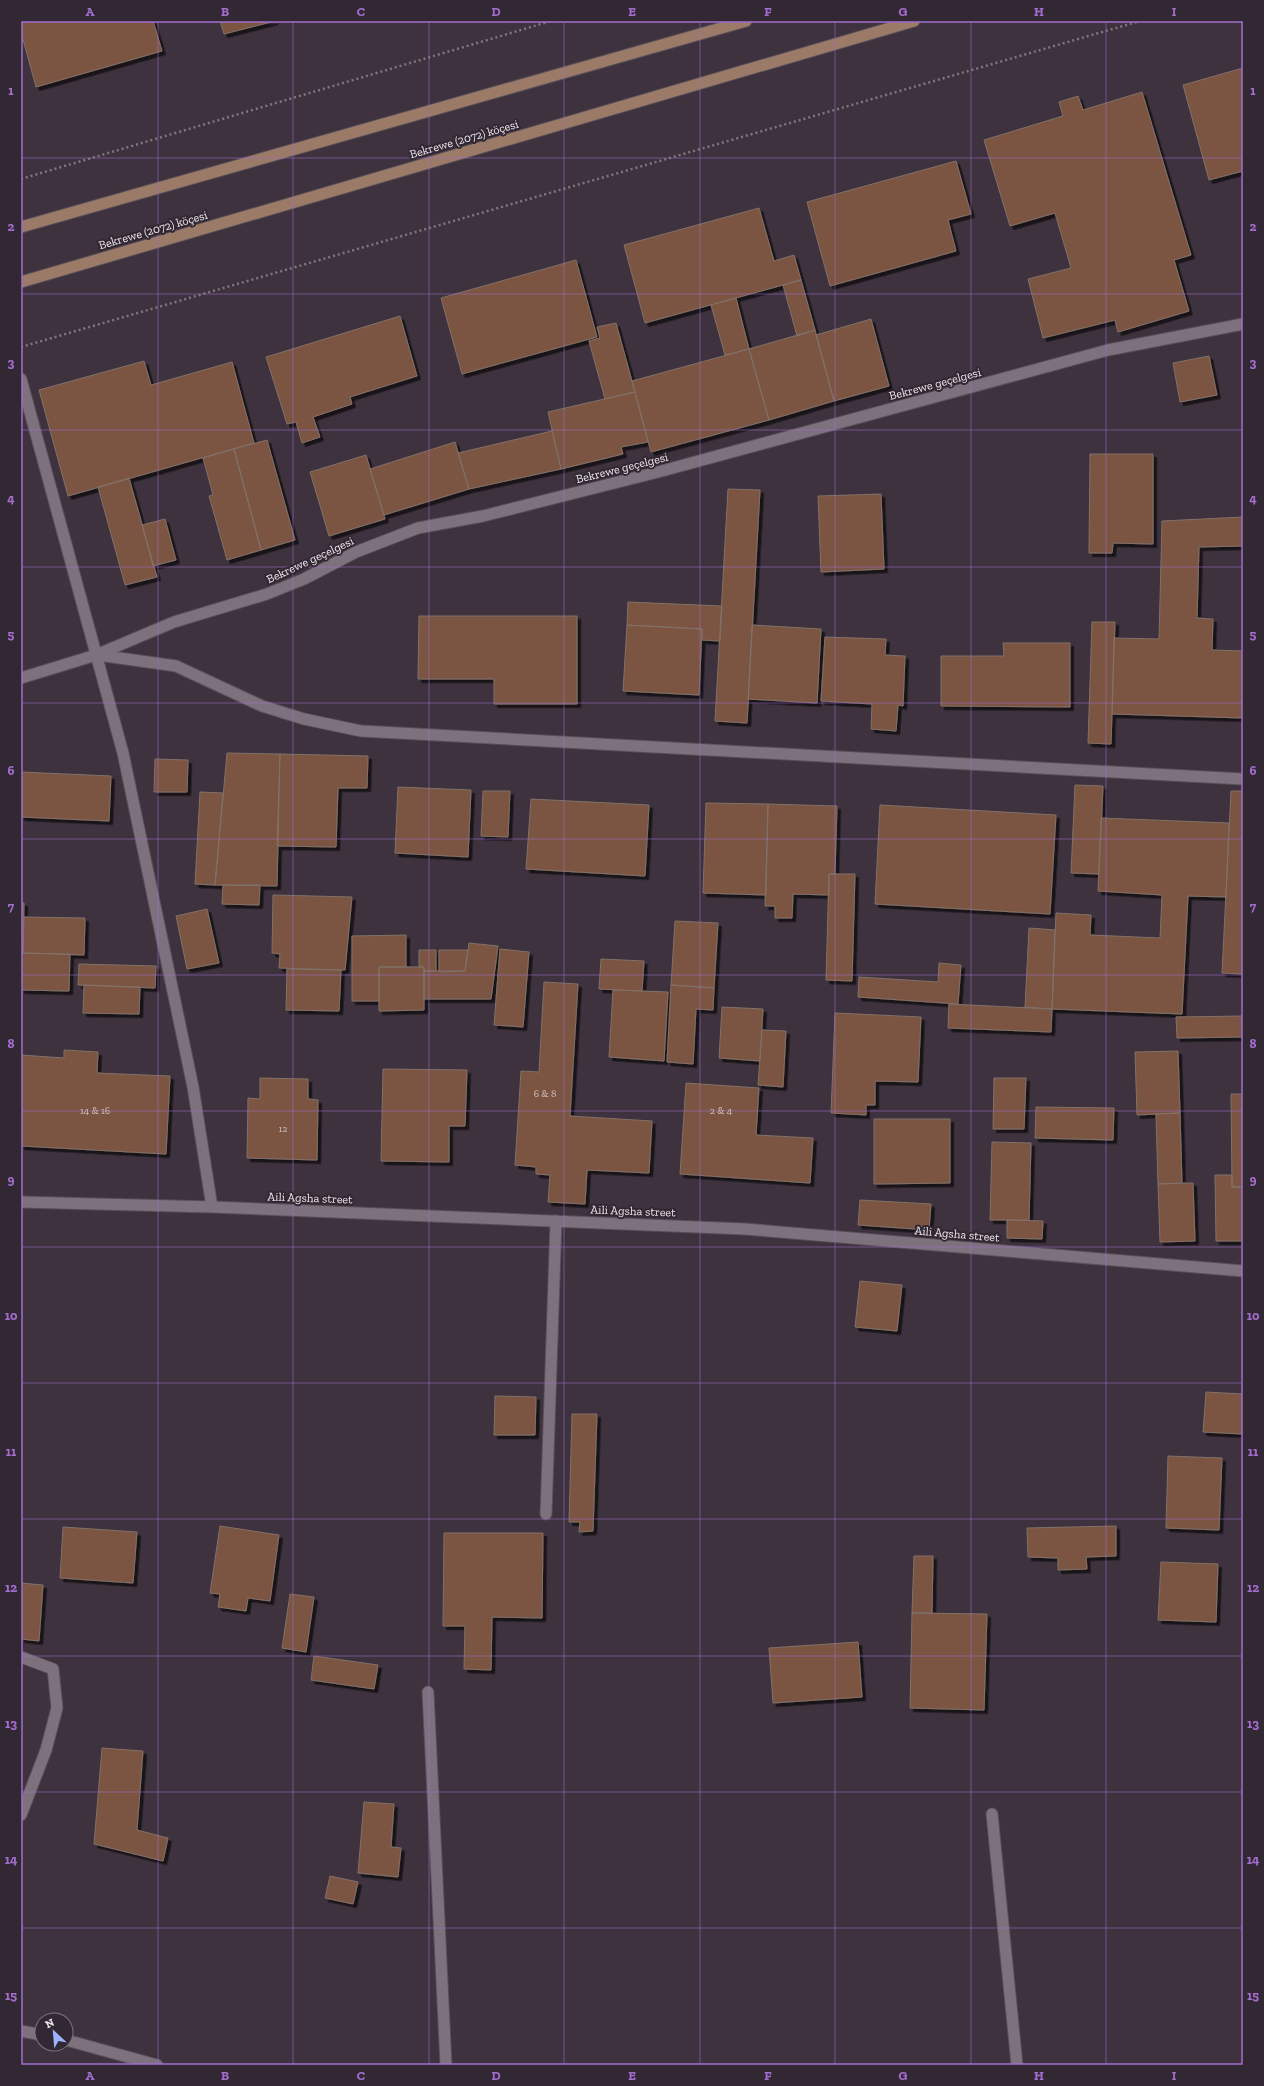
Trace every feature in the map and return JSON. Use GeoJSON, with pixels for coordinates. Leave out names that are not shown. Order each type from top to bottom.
{"type":"FeatureCollection","features":[{"type":"Feature","properties":{"kind":"main road"},"geometry":{"type":"LineString","coordinates":[[21,227],[746,21]]}},
{"type":"Feature","properties":{"kind":"main road","name":"Bekrewe (2072) köçesi"},"geometry":{"type":"LineString","coordinates":[[21,282],[914,21]]}},
{"type":"Feature","properties":{"kind":"street","name":"Bekrewe geçelgesi"},"geometry":{"type":"LineString","coordinates":[[21,678],[96,655],[174,622],[267,594],[304,579],[356,552],[418,528],[483,516],[658,472],[1108,350],[1243,324]]}},
{"type":"Feature","properties":{"kind":"street"},"geometry":{"type":"LineString","coordinates":[[21,379],[123,753],[192,1080],[212,1206]]}},
{"type":"Feature","properties":{"kind":"street"},"geometry":{"type":"LineString","coordinates":[[96,655],[176,666],[262,706],[304,719],[361,731],[1243,779]]}},
{"type":"Feature","properties":{"kind":"street","name":"Aili Agsha street"},"geometry":{"type":"LineString","coordinates":[[21,1202],[212,1206],[745,1229],[1243,1271]]}},
{"type":"Feature","properties":{"kind":"street"},"geometry":{"type":"LineString","coordinates":[[546,1514],[556,1221]]}},
{"type":"Feature","properties":{"kind":"street"},"geometry":{"type":"LineString","coordinates":[[21,1656],[53,1669],[57,1708],[46,1750],[21,1815]]}},
{"type":"Feature","properties":{"kind":"street"},"geometry":{"type":"LineString","coordinates":[[428,1692],[446,2065]]}},
{"type":"Feature","properties":{"kind":"street"},"geometry":{"type":"LineString","coordinates":[[992,1814],[1017,2065]]}},
{"type":"Feature","properties":{"kind":"street"},"geometry":{"type":"LineString","coordinates":[[21,2031],[34,2033]]}},
{"type":"Feature","properties":{"kind":"street"},"geometry":{"type":"LineString","coordinates":[[74,2042],[157,2065]]}},
{"type":"Feature","properties":{"kind":"path"},"geometry":{"type":"LineString","coordinates":[[21,179],[551,21]]}},
{"type":"Feature","properties":{"kind":"path"},"geometry":{"type":"LineString","coordinates":[[21,347],[1140,21]]}},
{"type":"Feature","properties":{"kind":"building"},"geometry":{"type":"Polygon","coordinates":[[[21,21],[153,21],[162,51],[36,87],[21,32],[21,21]]]}},
{"type":"Feature","properties":{"kind":"building"},"geometry":{"type":"Polygon","coordinates":[[[220,21],[275,21],[224,34],[220,21]]]}},
{"type":"Feature","properties":{"kind":"building"},"geometry":{"type":"Polygon","coordinates":[[[1243,68],[1243,171],[1209,180],[1183,85],[1243,68]]]}},
{"type":"Feature","properties":{"kind":"building"},"geometry":{"type":"Polygon","coordinates":[[[1142,92],[1191,255],[1174,260],[1189,311],[1118,332],[1115,320],[1043,338],[1028,279],[1071,268],[1055,213],[1010,226],[984,140],[1063,116],[1059,102],[1078,96],[1083,110],[1142,92]]]}},
{"type":"Feature","properties":{"kind":"building"},"geometry":{"type":"Polygon","coordinates":[[[956,161],[971,214],[948,220],[956,251],[830,286],[807,202],[956,161]]]}},
{"type":"Feature","properties":{"kind":"building"},"geometry":{"type":"Polygon","coordinates":[[[759,208],[774,261],[794,255],[801,280],[645,323],[624,245],[759,208]]]}},
{"type":"Feature","properties":{"kind":"building"},"geometry":{"type":"Polygon","coordinates":[[[576,260],[597,337],[462,374],[441,298],[576,260]]]}},
{"type":"Feature","properties":{"kind":"building"},"geometry":{"type":"Polygon","coordinates":[[[801,280],[815,330],[797,336],[783,285],[801,280]]]}},
{"type":"Feature","properties":{"kind":"building"},"geometry":{"type":"Polygon","coordinates":[[[736,298],[749,349],[725,355],[711,305],[736,298]]]}},
{"type":"Feature","properties":{"kind":"building"},"geometry":{"type":"Polygon","coordinates":[[[400,316],[417,376],[350,397],[352,404],[313,417],[320,437],[302,443],[296,422],[287,424],[266,357],[400,316]]]}},
{"type":"Feature","properties":{"kind":"building"},"geometry":{"type":"Polygon","coordinates":[[[871,319],[889,386],[834,401],[816,335],[871,319]]]}},
{"type":"Feature","properties":{"kind":"building"},"geometry":{"type":"Polygon","coordinates":[[[616,323],[635,392],[605,399],[589,341],[600,338],[597,327],[616,323]]]}},
{"type":"Feature","properties":{"kind":"building"},"geometry":{"type":"Polygon","coordinates":[[[815,330],[834,401],[769,420],[749,349],[815,330]]]}},
{"type":"Feature","properties":{"kind":"building"},"geometry":{"type":"Polygon","coordinates":[[[749,349],[769,420],[651,452],[632,381],[749,349]]]}},
{"type":"Feature","properties":{"kind":"building"},"geometry":{"type":"Polygon","coordinates":[[[1209,356],[1217,395],[1180,402],[1173,363],[1209,356]]]}},
{"type":"Feature","properties":{"kind":"building"},"geometry":{"type":"Polygon","coordinates":[[[144,361],[151,385],[232,362],[254,443],[68,496],[39,390],[144,361]]]}},
{"type":"Feature","properties":{"kind":"building"},"geometry":{"type":"Polygon","coordinates":[[[635,392],[648,442],[621,447],[623,454],[561,469],[548,412],[635,392]]]}},
{"type":"Feature","properties":{"kind":"building"},"geometry":{"type":"Polygon","coordinates":[[[552,431],[561,469],[469,489],[458,453],[552,431]]]}},
{"type":"Feature","properties":{"kind":"building"},"geometry":{"type":"Polygon","coordinates":[[[267,440],[295,540],[261,550],[234,449],[267,440]]]}},
{"type":"Feature","properties":{"kind":"building"},"geometry":{"type":"Polygon","coordinates":[[[455,442],[469,489],[384,515],[370,469],[455,442]]]}},
{"type":"Feature","properties":{"kind":"building"},"geometry":{"type":"Polygon","coordinates":[[[234,449],[261,550],[227,560],[209,496],[213,495],[203,458],[234,449]]]}},
{"type":"Feature","properties":{"kind":"building"},"geometry":{"type":"Polygon","coordinates":[[[1090,454],[1153,454],[1153,544],[1113,543],[1112,553],[1089,553],[1090,454]]]}},
{"type":"Feature","properties":{"kind":"building"},"geometry":{"type":"Polygon","coordinates":[[[366,455],[385,519],[329,536],[310,472],[366,455]]]}},
{"type":"Feature","properties":{"kind":"building"},"geometry":{"type":"Polygon","coordinates":[[[129,478],[157,577],[125,585],[98,487],[129,478]]]}},
{"type":"Feature","properties":{"kind":"building"},"geometry":{"type":"Polygon","coordinates":[[[728,489],[760,490],[747,723],[715,721],[728,489]]]}},
{"type":"Feature","properties":{"kind":"building"},"geometry":{"type":"Polygon","coordinates":[[[881,494],[884,569],[821,572],[818,496],[881,494]]]}},
{"type":"Feature","properties":{"kind":"building"},"geometry":{"type":"Polygon","coordinates":[[[1243,517],[1243,546],[1199,547],[1197,618],[1213,619],[1212,650],[1243,651],[1243,718],[1112,714],[1114,638],[1159,639],[1162,521],[1243,517]]]}},
{"type":"Feature","properties":{"kind":"building"},"geometry":{"type":"Polygon","coordinates":[[[165,519],[176,560],[153,566],[142,525],[165,519]]]}},
{"type":"Feature","properties":{"kind":"building"},"geometry":{"type":"Polygon","coordinates":[[[628,602],[722,606],[720,641],[702,640],[702,629],[627,625],[628,602]]]}},
{"type":"Feature","properties":{"kind":"building"},"geometry":{"type":"Polygon","coordinates":[[[419,616],[577,616],[577,704],[494,704],[494,679],[418,679],[419,616]]]}},
{"type":"Feature","properties":{"kind":"building"},"geometry":{"type":"Polygon","coordinates":[[[1092,622],[1115,622],[1111,744],[1088,743],[1092,622]]]}},
{"type":"Feature","properties":{"kind":"building"},"geometry":{"type":"Polygon","coordinates":[[[627,625],[702,629],[699,695],[623,691],[627,625]]]}},
{"type":"Feature","properties":{"kind":"building"},"geometry":{"type":"Polygon","coordinates":[[[752,625],[821,629],[817,703],[748,699],[752,625]]]}},
{"type":"Feature","properties":{"kind":"building"},"geometry":{"type":"Polygon","coordinates":[[[825,637],[886,639],[885,655],[905,656],[903,706],[898,705],[896,731],[871,729],[872,704],[821,701],[825,637]]]}},
{"type":"Feature","properties":{"kind":"building"},"geometry":{"type":"Polygon","coordinates":[[[1003,643],[1070,643],[1070,707],[941,706],[941,656],[1004,656],[1003,643]]]}},
{"type":"Feature","properties":{"kind":"building"},"geometry":{"type":"Polygon","coordinates":[[[227,753],[280,754],[277,886],[215,885],[227,753]]]}},
{"type":"Feature","properties":{"kind":"building"},"geometry":{"type":"Polygon","coordinates":[[[280,754],[368,756],[367,788],[338,788],[336,847],[277,846],[280,754]]]}},
{"type":"Feature","properties":{"kind":"building"},"geometry":{"type":"Polygon","coordinates":[[[155,759],[188,760],[187,792],[154,792],[155,759]]]}},
{"type":"Feature","properties":{"kind":"building"},"geometry":{"type":"Polygon","coordinates":[[[21,772],[111,776],[109,821],[21,817],[21,772]]]}},
{"type":"Feature","properties":{"kind":"building"},"geometry":{"type":"Polygon","coordinates":[[[1075,785],[1103,786],[1099,874],[1071,873],[1075,785]]]}},
{"type":"Feature","properties":{"kind":"building"},"geometry":{"type":"Polygon","coordinates":[[[398,787],[471,790],[468,857],[395,853],[398,787]]]}},
{"type":"Feature","properties":{"kind":"building"},"geometry":{"type":"Polygon","coordinates":[[[483,791],[510,791],[508,837],[481,836],[483,791]]]}},
{"type":"Feature","properties":{"kind":"building"},"geometry":{"type":"Polygon","coordinates":[[[1231,791],[1243,791],[1243,974],[1222,973],[1231,791]]]}},
{"type":"Feature","properties":{"kind":"building"},"geometry":{"type":"Polygon","coordinates":[[[200,792],[223,793],[215,885],[195,884],[200,792]]]}},
{"type":"Feature","properties":{"kind":"building"},"geometry":{"type":"Polygon","coordinates":[[[531,799],[649,805],[645,876],[526,869],[531,799]]]}},
{"type":"Feature","properties":{"kind":"building"},"geometry":{"type":"Polygon","coordinates":[[[706,803],[768,804],[766,895],[703,893],[706,803]]]}},
{"type":"Feature","properties":{"kind":"building"},"geometry":{"type":"Polygon","coordinates":[[[768,804],[837,806],[835,874],[829,874],[829,895],[793,894],[792,918],[775,918],[775,906],[765,906],[768,804]]]}},
{"type":"Feature","properties":{"kind":"building"},"geometry":{"type":"Polygon","coordinates":[[[880,805],[1056,815],[1050,914],[875,904],[880,805]]]}},
{"type":"Feature","properties":{"kind":"building"},"geometry":{"type":"Polygon","coordinates":[[[1101,818],[1229,823],[1226,897],[1188,896],[1182,1014],[1052,1009],[1056,913],[1091,915],[1090,935],[1160,938],[1162,895],[1098,891],[1101,818]]]}},
{"type":"Feature","properties":{"kind":"building"},"geometry":{"type":"Polygon","coordinates":[[[829,874],[855,874],[852,981],[826,980],[829,874]]]}},
{"type":"Feature","properties":{"kind":"building"},"geometry":{"type":"Polygon","coordinates":[[[223,885],[260,885],[259,905],[222,904],[223,885]]]}},
{"type":"Feature","properties":{"kind":"building"},"geometry":{"type":"Polygon","coordinates":[[[273,895],[352,897],[345,970],[279,968],[280,954],[272,953],[273,895]]]}},
{"type":"Feature","properties":{"kind":"building"},"geometry":{"type":"Polygon","coordinates":[[[21,903],[24,903],[23,953],[21,953],[21,903]]]}},
{"type":"Feature","properties":{"kind":"building"},"geometry":{"type":"Polygon","coordinates":[[[207,909],[219,963],[187,969],[176,916],[207,909]]]}},
{"type":"Feature","properties":{"kind":"building"},"geometry":{"type":"Polygon","coordinates":[[[24,917],[85,918],[84,955],[23,953],[24,917]]]}},
{"type":"Feature","properties":{"kind":"building"},"geometry":{"type":"Polygon","coordinates":[[[675,921],[718,923],[714,988],[671,985],[675,921]]]}},
{"type":"Feature","properties":{"kind":"building"},"geometry":{"type":"Polygon","coordinates":[[[1029,928],[1055,930],[1052,1009],[1025,1007],[1029,928]]]}},
{"type":"Feature","properties":{"kind":"building"},"geometry":{"type":"Polygon","coordinates":[[[406,935],[406,967],[379,967],[379,1001],[352,1001],[352,936],[406,935]]]}},
{"type":"Feature","properties":{"kind":"building"},"geometry":{"type":"Polygon","coordinates":[[[469,943],[498,946],[491,999],[424,999],[424,971],[465,971],[469,943]]]}},
{"type":"Feature","properties":{"kind":"building"},"geometry":{"type":"Polygon","coordinates":[[[500,949],[529,952],[523,1027],[494,1025],[500,949]]]}},
{"type":"Feature","properties":{"kind":"building"},"geometry":{"type":"Polygon","coordinates":[[[419,950],[436,950],[436,971],[424,971],[424,967],[419,967],[419,950]]]}},
{"type":"Feature","properties":{"kind":"building"},"geometry":{"type":"Polygon","coordinates":[[[439,950],[468,950],[465,971],[439,972],[439,950]]]}},
{"type":"Feature","properties":{"kind":"building"},"geometry":{"type":"Polygon","coordinates":[[[21,953],[70,954],[69,991],[21,990],[21,953]]]}},
{"type":"Feature","properties":{"kind":"building"},"geometry":{"type":"Polygon","coordinates":[[[601,959],[644,961],[642,991],[599,989],[601,959]]]}},
{"type":"Feature","properties":{"kind":"building"},"geometry":{"type":"Polygon","coordinates":[[[939,963],[961,965],[958,1004],[858,997],[859,977],[938,982],[939,963]]]}},
{"type":"Feature","properties":{"kind":"building"},"geometry":{"type":"Polygon","coordinates":[[[79,964],[156,966],[155,988],[78,985],[79,964]]]}},
{"type":"Feature","properties":{"kind":"building"},"geometry":{"type":"Polygon","coordinates":[[[379,967],[424,967],[424,1010],[379,1011],[379,967]]]}},
{"type":"Feature","properties":{"kind":"building"},"geometry":{"type":"Polygon","coordinates":[[[287,969],[341,970],[339,1011],[286,1010],[287,969]]]}},
{"type":"Feature","properties":{"kind":"building"},"geometry":{"type":"Polygon","coordinates":[[[544,982],[578,984],[570,1116],[652,1121],[649,1173],[587,1170],[585,1204],[548,1202],[550,1175],[536,1174],[536,1167],[515,1165],[521,1071],[539,1072],[544,982]]]}},
{"type":"Feature","properties":{"kind":"building"},"geometry":{"type":"Polygon","coordinates":[[[84,985],[140,987],[139,1014],[83,1013],[84,985]]]}},
{"type":"Feature","properties":{"kind":"building"},"geometry":{"type":"Polygon","coordinates":[[[671,985],[714,988],[713,1010],[696,1009],[693,1064],[667,1062],[671,985]]]}},
{"type":"Feature","properties":{"kind":"building"},"geometry":{"type":"Polygon","coordinates":[[[613,990],[668,992],[664,1061],[609,1057],[613,990]]]}},
{"type":"Feature","properties":{"kind":"building"},"geometry":{"type":"Polygon","coordinates":[[[949,1004],[1052,1009],[1051,1032],[948,1028],[949,1004]]]}},
{"type":"Feature","properties":{"kind":"building"},"geometry":{"type":"Polygon","coordinates":[[[722,1007],[763,1009],[760,1061],[719,1058],[722,1007]]]}},
{"type":"Feature","properties":{"kind":"building"},"geometry":{"type":"Polygon","coordinates":[[[835,1013],[921,1017],[918,1082],[875,1081],[875,1105],[866,1105],[866,1115],[831,1113],[835,1013]]]}},
{"type":"Feature","properties":{"kind":"building"},"geometry":{"type":"Polygon","coordinates":[[[1243,1016],[1243,1037],[1177,1038],[1176,1017],[1243,1016]]]}},
{"type":"Feature","properties":{"kind":"building"},"geometry":{"type":"Polygon","coordinates":[[[762,1030],[786,1031],[783,1087],[758,1085],[762,1030]]]}},
{"type":"Feature","properties":{"kind":"building"},"geometry":{"type":"Polygon","coordinates":[[[64,1050],[98,1052],[97,1073],[170,1076],[166,1154],[21,1146],[21,1055],[64,1058],[64,1050]]]}},
{"type":"Feature","properties":{"kind":"building"},"geometry":{"type":"Polygon","coordinates":[[[1178,1051],[1180,1113],[1137,1115],[1135,1052],[1178,1051]]]}},
{"type":"Feature","properties":{"kind":"building"},"geometry":{"type":"Polygon","coordinates":[[[383,1069],[467,1070],[465,1126],[449,1126],[449,1162],[381,1161],[383,1069]]]}},
{"type":"Feature","properties":{"kind":"building"},"geometry":{"type":"Polygon","coordinates":[[[260,1078],[308,1079],[308,1099],[318,1100],[317,1160],[247,1158],[248,1098],[260,1099],[260,1078]]]}},
{"type":"Feature","properties":{"kind":"building"},"geometry":{"type":"Polygon","coordinates":[[[994,1078],[1026,1078],[1024,1129],[993,1129],[994,1078]]]}},
{"type":"Feature","properties":{"kind":"building"},"geometry":{"type":"Polygon","coordinates":[[[686,1083],[759,1088],[756,1135],[813,1138],[810,1183],[680,1174],[686,1083]]]}},
{"type":"Feature","properties":{"kind":"building"},"geometry":{"type":"Polygon","coordinates":[[[1231,1094],[1243,1094],[1243,1187],[1232,1187],[1231,1094]]]}},
{"type":"Feature","properties":{"kind":"building"},"geometry":{"type":"Polygon","coordinates":[[[1036,1107],[1114,1108],[1113,1140],[1035,1138],[1036,1107]]]}},
{"type":"Feature","properties":{"kind":"building"},"geometry":{"type":"Polygon","coordinates":[[[1180,1113],[1182,1183],[1158,1184],[1156,1114],[1180,1113]]]}},
{"type":"Feature","properties":{"kind":"building"},"geometry":{"type":"Polygon","coordinates":[[[874,1119],[950,1119],[950,1183],[874,1184],[874,1119]]]}},
{"type":"Feature","properties":{"kind":"building"},"geometry":{"type":"Polygon","coordinates":[[[992,1142],[1031,1143],[1029,1220],[990,1220],[992,1142]]]}},
{"type":"Feature","properties":{"kind":"building"},"geometry":{"type":"Polygon","coordinates":[[[1215,1175],[1232,1175],[1232,1187],[1243,1187],[1243,1241],[1216,1241],[1215,1175]]]}},
{"type":"Feature","properties":{"kind":"building"},"geometry":{"type":"Polygon","coordinates":[[[1193,1183],[1195,1241],[1160,1242],[1158,1184],[1193,1183]]]}},
{"type":"Feature","properties":{"kind":"building"},"geometry":{"type":"Polygon","coordinates":[[[860,1200],[931,1204],[929,1230],[858,1225],[860,1200]]]}},
{"type":"Feature","properties":{"kind":"building"},"geometry":{"type":"Polygon","coordinates":[[[1007,1220],[1043,1221],[1042,1239],[1007,1238],[1007,1220]]]}},
{"type":"Feature","properties":{"kind":"building"},"geometry":{"type":"Polygon","coordinates":[[[860,1281],[902,1285],[897,1331],[855,1327],[860,1281]]]}},
{"type":"Feature","properties":{"kind":"building"},"geometry":{"type":"Polygon","coordinates":[[[1206,1392],[1243,1394],[1243,1434],[1203,1432],[1206,1392]]]}},
{"type":"Feature","properties":{"kind":"building"},"geometry":{"type":"Polygon","coordinates":[[[495,1396],[536,1397],[535,1435],[494,1435],[495,1396]]]}},
{"type":"Feature","properties":{"kind":"building"},"geometry":{"type":"Polygon","coordinates":[[[572,1414],[597,1414],[593,1531],[579,1532],[580,1522],[569,1522],[572,1414]]]}},
{"type":"Feature","properties":{"kind":"building"},"geometry":{"type":"Polygon","coordinates":[[[1168,1456],[1222,1458],[1219,1530],[1166,1528],[1168,1456]]]}},
{"type":"Feature","properties":{"kind":"building"},"geometry":{"type":"Polygon","coordinates":[[[220,1526],[279,1535],[270,1601],[248,1598],[246,1611],[218,1607],[220,1594],[210,1593],[220,1526]]]}},
{"type":"Feature","properties":{"kind":"building"},"geometry":{"type":"Polygon","coordinates":[[[1116,1526],[1116,1556],[1086,1557],[1087,1569],[1058,1570],[1058,1558],[1028,1557],[1027,1528],[1116,1526]]]}},
{"type":"Feature","properties":{"kind":"building"},"geometry":{"type":"Polygon","coordinates":[[[63,1527],[137,1532],[133,1583],[60,1578],[63,1527]]]}},
{"type":"Feature","properties":{"kind":"building"},"geometry":{"type":"Polygon","coordinates":[[[444,1533],[543,1533],[542,1618],[492,1617],[491,1670],[464,1669],[465,1626],[443,1626],[444,1533]]]}},
{"type":"Feature","properties":{"kind":"building"},"geometry":{"type":"Polygon","coordinates":[[[914,1556],[933,1556],[932,1613],[912,1613],[914,1556]]]}},
{"type":"Feature","properties":{"kind":"building"},"geometry":{"type":"Polygon","coordinates":[[[1161,1562],[1218,1564],[1216,1622],[1158,1620],[1161,1562]]]}},
{"type":"Feature","properties":{"kind":"building"},"geometry":{"type":"Polygon","coordinates":[[[21,1583],[43,1585],[39,1641],[21,1639],[21,1583]]]}},
{"type":"Feature","properties":{"kind":"building"},"geometry":{"type":"Polygon","coordinates":[[[290,1594],[314,1597],[306,1652],[282,1648],[290,1594]]]}},
{"type":"Feature","properties":{"kind":"building"},"geometry":{"type":"Polygon","coordinates":[[[912,1613],[987,1614],[984,1710],[910,1708],[912,1613]]]}},
{"type":"Feature","properties":{"kind":"building"},"geometry":{"type":"Polygon","coordinates":[[[858,1642],[862,1697],[773,1703],[769,1648],[858,1642]]]}},
{"type":"Feature","properties":{"kind":"building"},"geometry":{"type":"Polygon","coordinates":[[[314,1656],[378,1665],[374,1689],[311,1680],[314,1656]]]}},
{"type":"Feature","properties":{"kind":"building"},"geometry":{"type":"Polygon","coordinates":[[[102,1748],[143,1751],[137,1830],[168,1838],[163,1861],[94,1844],[102,1748]]]}},
{"type":"Feature","properties":{"kind":"building"},"geometry":{"type":"Polygon","coordinates":[[[364,1802],[394,1804],[391,1847],[401,1848],[398,1877],[358,1873],[364,1802]]]}},
{"type":"Feature","properties":{"kind":"building"},"geometry":{"type":"Polygon","coordinates":[[[330,1876],[358,1882],[353,1904],[325,1898],[330,1876]]]}}]}
